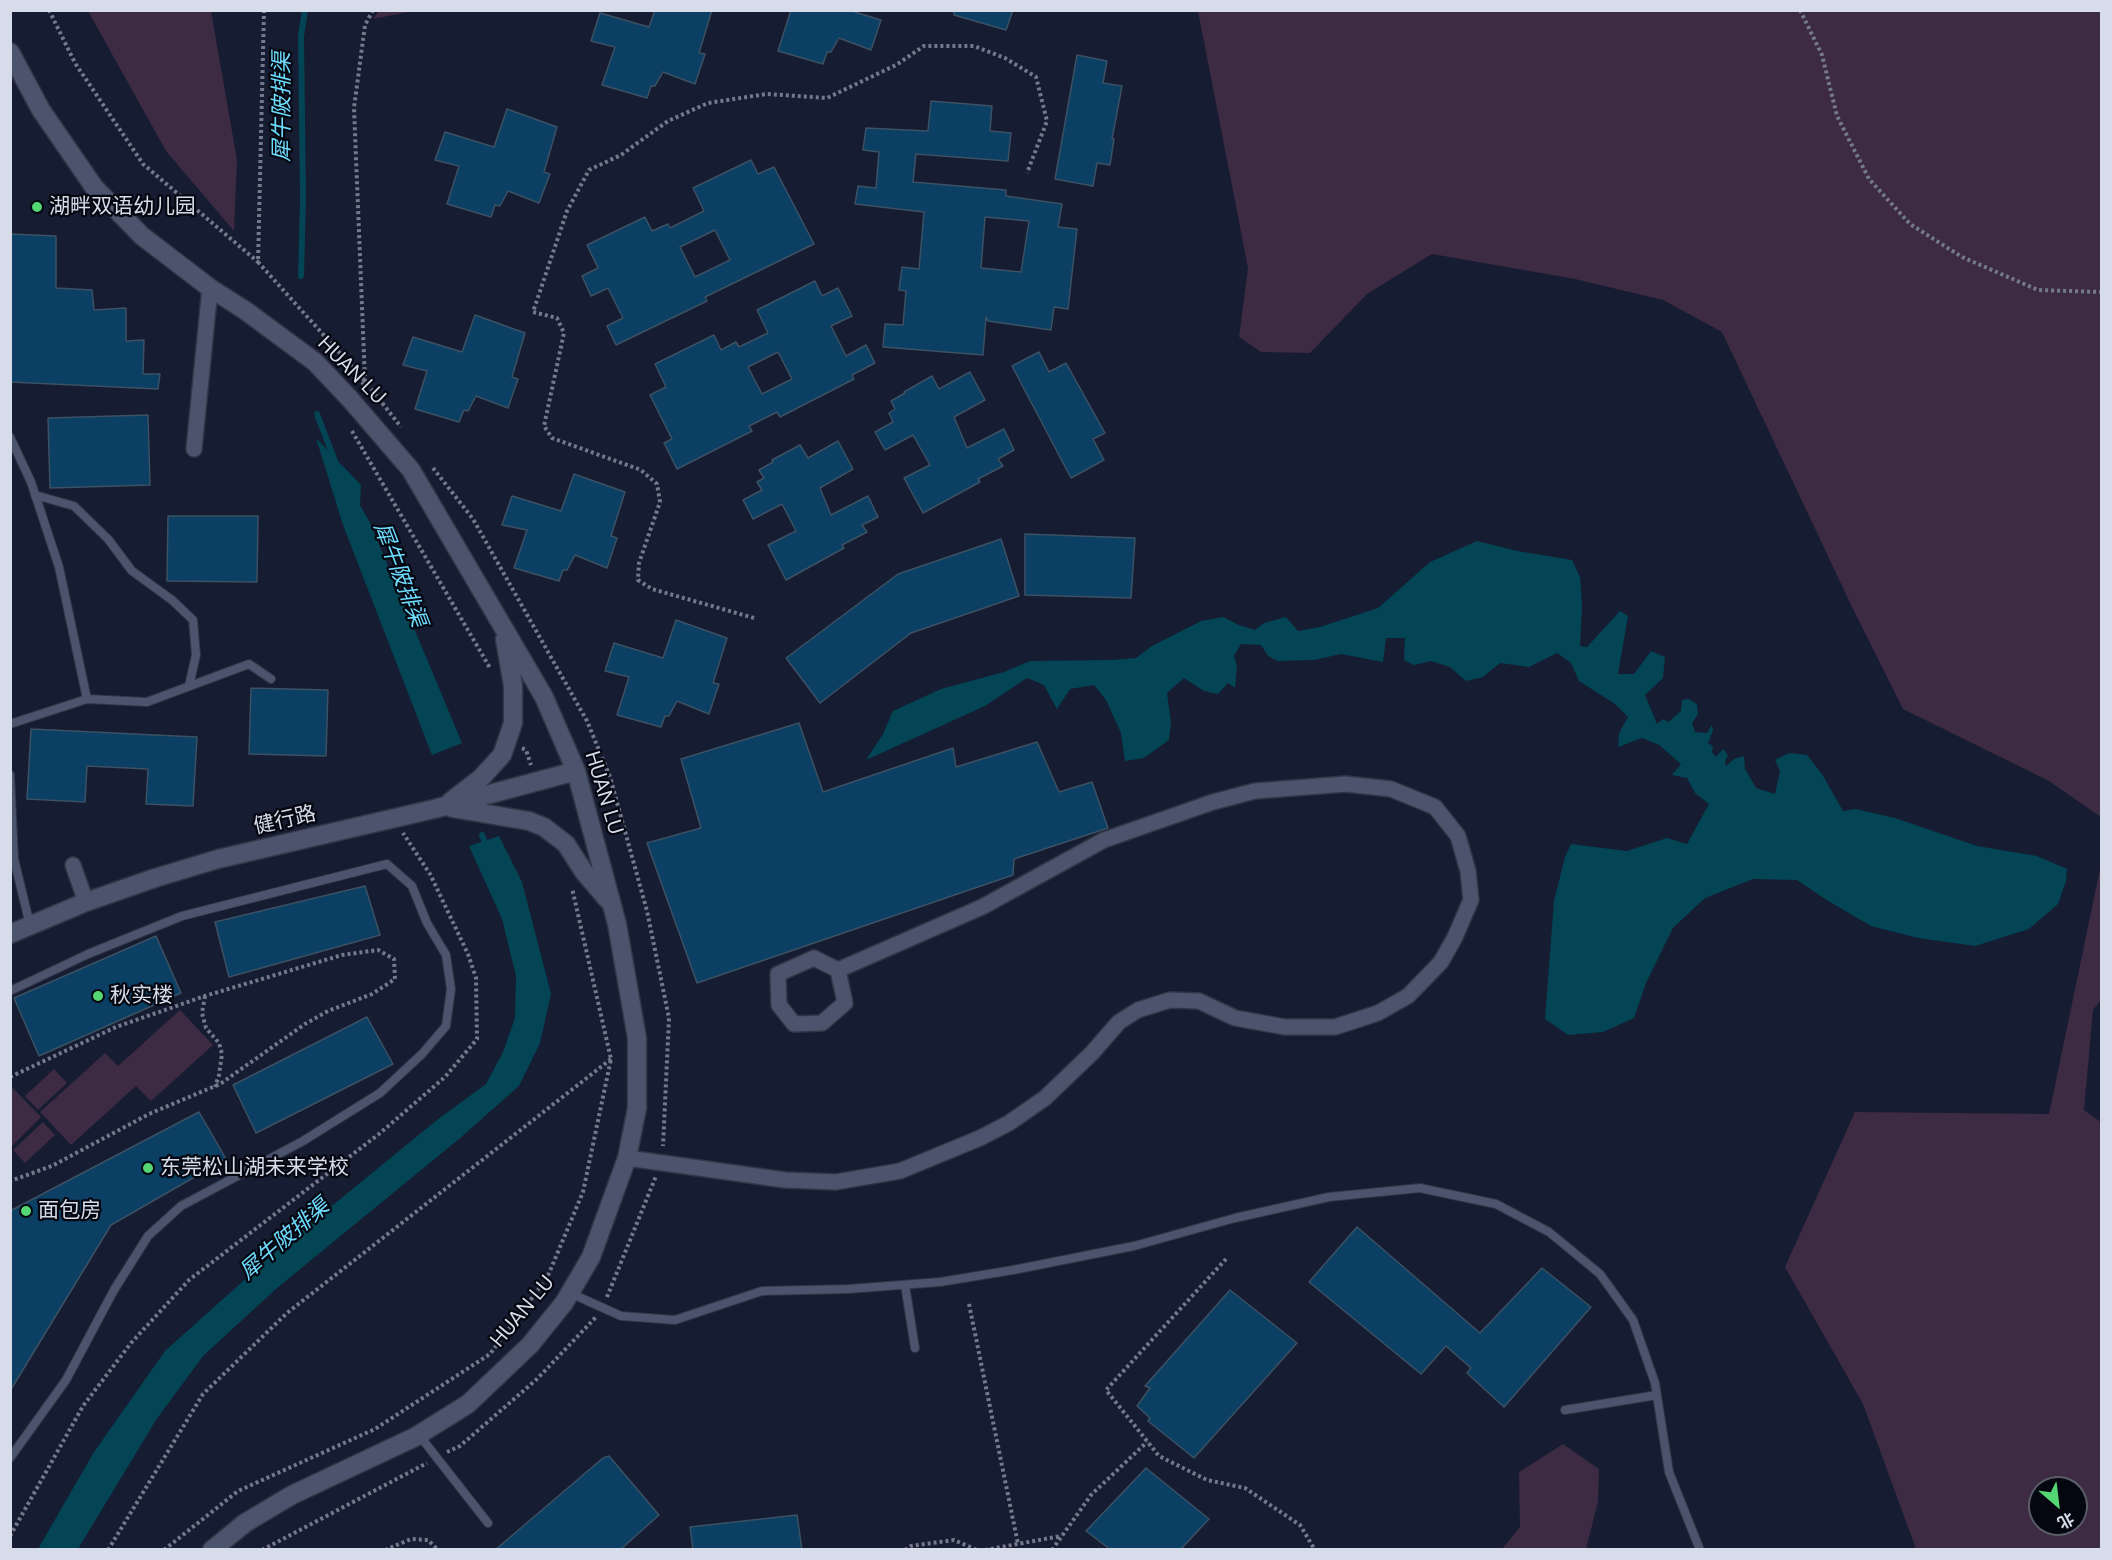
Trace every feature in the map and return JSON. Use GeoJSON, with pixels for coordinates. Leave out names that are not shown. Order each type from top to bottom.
{"type":"FeatureCollection","features":[{"type":"Feature","properties":{"kind":"street","name":"HUAN LU"},"geometry":{"type":"LineString","coordinates":[[11,57],[41,110],[94,187],[142,236],[210,288],[246,311],[315,362],[411,470],[544,697],[576,771],[617,924],[637,1038],[637,1108],[627,1158],[591,1257],[564,1304],[530,1345],[468,1404],[419,1436],[292,1495],[245,1523],[212,1550]]}},
{"type":"Feature","properties":{"kind":"street"},"geometry":{"type":"LineString","coordinates":[[194,449],[210,288]]}},
{"type":"Feature","properties":{"kind":"street"},"geometry":{"type":"LineString","coordinates":[[444,807],[481,778],[502,755],[507,741],[513,723],[513,687],[504,630]]}},
{"type":"Feature","properties":{"kind":"street","name":"健行路"},"geometry":{"type":"LineString","coordinates":[[10,934],[86,902],[218,859],[444,807],[576,771]]}},
{"type":"Feature","properties":{"kind":"street"},"geometry":{"type":"LineString","coordinates":[[627,1158],[785,1180],[836,1182],[900,1171],[980,1138],[1009,1123],[1045,1098],[1092,1053],[1119,1022],[1138,1010],[1170,1000],[1199,1001],[1235,1018],[1286,1027],[1335,1027],[1378,1013],[1408,996],[1441,962],[1455,937],[1470,900],[1468,871],[1458,836],[1435,807],[1392,789],[1346,784],[1255,790],[1213,802],[1104,840],[982,907],[838,970]]}},
{"type":"Feature","properties":{"kind":"street"},"geometry":{"type":"LineString","coordinates":[[444,807],[529,821],[544,827],[566,844],[584,872],[612,904]]}},
{"type":"Feature","properties":{"kind":"street"},"geometry":{"type":"LineString","coordinates":[[74,865],[86,902]]}},
{"type":"Feature","properties":{"kind":"street"},"geometry":{"type":"LineString","coordinates":[[814,958],[838,970],[845,1003],[822,1023],[794,1024],[779,1005],[778,974],[814,958]]}},
{"type":"Feature","properties":{"kind":"lane"},"geometry":{"type":"LineString","coordinates":[[10,437],[35,495],[59,567],[87,699]]}},
{"type":"Feature","properties":{"kind":"lane"},"geometry":{"type":"LineString","coordinates":[[35,495],[74,506],[108,539],[132,571],[172,600],[193,620],[196,655],[189,686]]}},
{"type":"Feature","properties":{"kind":"lane"},"geometry":{"type":"LineString","coordinates":[[10,724],[87,699],[147,702],[249,664],[272,679]]}},
{"type":"Feature","properties":{"kind":"lane"},"geometry":{"type":"LineString","coordinates":[[10,775],[13,798],[14,859],[31,926]]}},
{"type":"Feature","properties":{"kind":"lane"},"geometry":{"type":"LineString","coordinates":[[10,991],[88,954],[182,916],[387,864],[412,886],[428,923],[446,955],[451,989],[446,1026],[422,1054],[380,1093],[303,1141],[181,1206],[148,1236],[114,1290],[66,1380],[10,1458]]}},
{"type":"Feature","properties":{"kind":"lane"},"geometry":{"type":"LineString","coordinates":[[570,1293],[621,1316],[675,1320],[762,1291],[848,1289],[940,1282],[1134,1246],[1235,1218],[1329,1197],[1420,1188],[1496,1204],[1549,1232],[1600,1274],[1633,1320],[1655,1383],[1669,1472],[1700,1550]]}},
{"type":"Feature","properties":{"kind":"lane"},"geometry":{"type":"LineString","coordinates":[[905,1285],[915,1348]]}},
{"type":"Feature","properties":{"kind":"lane"},"geometry":{"type":"LineString","coordinates":[[1565,1410],[1657,1395]]}},
{"type":"Feature","properties":{"kind":"lane"},"geometry":{"type":"LineString","coordinates":[[419,1436],[488,1523]]}},
{"type":"Feature","properties":{"kind":"path"},"geometry":{"type":"LineString","coordinates":[[49,10],[75,63],[143,164],[258,262],[365,381],[408,436]]}},
{"type":"Feature","properties":{"kind":"path"},"geometry":{"type":"LineString","coordinates":[[258,262],[264,10]]}},
{"type":"Feature","properties":{"kind":"path"},"geometry":{"type":"LineString","coordinates":[[350,399],[365,381],[354,108],[365,25],[373,10]]}},
{"type":"Feature","properties":{"kind":"path"},"geometry":{"type":"LineString","coordinates":[[1800,10],[1822,55],[1838,116],[1869,179],[1910,224],[1962,256],[2038,290],[2102,292]]}},
{"type":"Feature","properties":{"kind":"path"},"geometry":{"type":"LineString","coordinates":[[754,618],[652,589],[638,580],[639,563],[660,502],[657,484],[640,470],[552,438],[544,426],[564,333],[557,318],[533,312],[567,211],[589,170],[621,155],[668,121],[708,103],[767,94],[826,98],[896,65],[924,46],[974,46],[1005,58],[1036,77],[1047,121],[1027,173]]}},
{"type":"Feature","properties":{"kind":"path"},"geometry":{"type":"LineString","coordinates":[[349,427],[496,678]]}},
{"type":"Feature","properties":{"kind":"path"},"geometry":{"type":"LineString","coordinates":[[261,1550],[460,1446],[537,1379],[601,1312],[662,1164],[669,1018],[646,911],[610,777],[587,721],[473,519],[430,464]]}},
{"type":"Feature","properties":{"kind":"path"},"geometry":{"type":"LineString","coordinates":[[507,741],[525,750],[538,782]]}},
{"type":"Feature","properties":{"kind":"path"},"geometry":{"type":"LineString","coordinates":[[10,1536],[83,1406],[131,1343],[189,1280],[379,1134],[446,1077],[477,1039],[476,978],[468,954],[430,874],[394,818]]}},
{"type":"Feature","properties":{"kind":"path"},"geometry":{"type":"LineString","coordinates":[[164,1550],[238,1491],[375,1429],[490,1354],[547,1278],[583,1192],[611,1059],[571,881]]}},
{"type":"Feature","properties":{"kind":"path"},"geometry":{"type":"LineString","coordinates":[[10,1077],[116,1027],[205,996],[342,955],[378,950],[394,959],[395,979],[372,994],[328,1011],[305,1024],[215,1087],[149,1114],[52,1166],[10,1181]]}},
{"type":"Feature","properties":{"kind":"path"},"geometry":{"type":"LineString","coordinates":[[205,996],[202,1013],[206,1028],[219,1043],[222,1054],[215,1087]]}},
{"type":"Feature","properties":{"kind":"path"},"geometry":{"type":"LineString","coordinates":[[108,1550],[203,1394],[211,1386],[287,1313],[611,1059]]}},
{"type":"Feature","properties":{"kind":"path"},"geometry":{"type":"LineString","coordinates":[[1226,1259],[1106,1390],[1159,1456],[1207,1480],[1245,1488],[1300,1525],[1315,1550]]}},
{"type":"Feature","properties":{"kind":"path"},"geometry":{"type":"LineString","coordinates":[[969,1304],[1018,1544]]}},
{"type":"Feature","properties":{"kind":"path"},"geometry":{"type":"LineString","coordinates":[[1052,1550],[1091,1495],[1147,1442]]}},
{"type":"Feature","properties":{"kind":"path"},"geometry":{"type":"LineString","coordinates":[[985,1550],[1062,1536]]}},
{"type":"Feature","properties":{"kind":"path"},"geometry":{"type":"LineString","coordinates":[[385,1550],[411,1539],[428,1540],[438,1550]]}},
{"type":"Feature","properties":{"kind":"path"},"geometry":{"type":"LineString","coordinates":[[905,1550],[911,1546],[954,1540],[977,1550]]}},
{"type":"Feature","properties":{"kind":"shaded area"},"geometry":{"type":"Polygon","coordinates":[[[379,10],[413,11],[373,19],[379,10]]]}},
{"type":"Feature","properties":{"kind":"shaded area"},"geometry":{"type":"Polygon","coordinates":[[[88,11],[211,11],[237,160],[234,231],[166,151],[88,11]]]}},
{"type":"Feature","properties":{"kind":"shaded area"},"geometry":{"type":"Polygon","coordinates":[[[1198,11],[2101,11],[2101,817],[2049,781],[1903,709],[1722,332],[1663,300],[1575,279],[1432,254],[1367,294],[1310,353],[1261,352],[1239,337],[1248,268],[1198,11]]]}},
{"type":"Feature","properties":{"kind":"shaded area"},"geometry":{"type":"Polygon","coordinates":[[[2101,864],[2101,1000],[2093,1010],[2084,1110],[2102,1123],[2101,1549],[1916,1549],[1863,1404],[1785,1267],[1855,1112],[2049,1114],[2101,864]]]}},
{"type":"Feature","properties":{"kind":"shaded area"},"geometry":{"type":"Polygon","coordinates":[[[180,1010],[213,1045],[151,1101],[136,1086],[71,1145],[40,1112],[105,1053],[118,1066],[180,1010]]]}},
{"type":"Feature","properties":{"kind":"shaded area"},"geometry":{"type":"Polygon","coordinates":[[[54,1069],[67,1083],[38,1110],[25,1096],[54,1069]]]}},
{"type":"Feature","properties":{"kind":"shaded area"},"geometry":{"type":"Polygon","coordinates":[[[11,1086],[41,1117],[11,1147],[11,1086]]]}},
{"type":"Feature","properties":{"kind":"shaded area"},"geometry":{"type":"Polygon","coordinates":[[[43,1122],[55,1135],[25,1163],[13,1150],[43,1122]]]}},
{"type":"Feature","properties":{"kind":"shaded area"},"geometry":{"type":"Polygon","coordinates":[[[1563,1444],[1599,1469],[1598,1502],[1586,1549],[1502,1549],[1520,1527],[1519,1472],[1563,1444]]]}},
{"type":"Feature","properties":{"kind":"water"},"geometry":{"type":"Polygon","coordinates":[[[316,438],[361,485],[360,505],[370,523],[462,743],[432,755],[343,525],[316,438]]]}},
{"type":"Feature","properties":{"kind":"water"},"geometry":{"type":"Polygon","coordinates":[[[1477,541],[1517,551],[1572,560],[1580,577],[1582,605],[1580,646],[1587,647],[1620,611],[1628,616],[1618,674],[1634,674],[1651,651],[1665,657],[1663,678],[1645,695],[1657,724],[1663,719],[1668,722],[1681,711],[1682,700],[1689,699],[1697,704],[1698,714],[1692,723],[1695,732],[1707,733],[1712,725],[1713,731],[1708,743],[1713,746],[1712,752],[1716,757],[1723,749],[1728,755],[1725,761],[1726,766],[1734,759],[1744,756],[1745,769],[1756,788],[1775,794],[1780,771],[1775,760],[1789,753],[1807,755],[1822,774],[1843,811],[1856,809],[1895,818],[1977,846],[2037,856],[2067,869],[2066,881],[2058,904],[2029,929],[1975,946],[1918,938],[1871,926],[1797,880],[1753,879],[1705,898],[1673,928],[1646,983],[1634,1018],[1603,1032],[1568,1035],[1545,1019],[1554,901],[1565,857],[1571,844],[1627,851],[1667,838],[1687,844],[1709,804],[1695,793],[1687,778],[1672,775],[1681,764],[1659,745],[1642,738],[1618,747],[1619,733],[1628,717],[1615,704],[1579,681],[1571,663],[1557,653],[1529,667],[1500,663],[1483,677],[1466,681],[1450,667],[1431,661],[1414,665],[1404,660],[1405,638],[1386,638],[1383,662],[1341,654],[1314,660],[1278,661],[1268,656],[1261,645],[1241,644],[1234,656],[1237,666],[1235,688],[1228,683],[1218,694],[1204,691],[1184,678],[1167,693],[1171,722],[1169,740],[1144,758],[1125,761],[1121,733],[1106,700],[1094,685],[1070,689],[1057,709],[1044,685],[1027,678],[985,706],[866,760],[883,734],[893,711],[941,689],[1004,672],[1030,661],[1136,658],[1152,646],[1201,621],[1223,617],[1255,630],[1264,623],[1286,617],[1298,631],[1320,627],[1378,608],[1430,562],[1477,541]]]}},
{"type":"Feature","properties":{"kind":"water"},"geometry":{"type":"Polygon","coordinates":[[[499,836],[522,882],[551,994],[540,1043],[519,1086],[459,1139],[277,1288],[203,1356],[156,1420],[78,1549],[38,1549],[94,1452],[165,1351],[279,1249],[437,1120],[486,1084],[503,1052],[515,1018],[516,976],[502,919],[469,846],[499,836]]]}},
{"type":"Feature","properties":{"kind":"building"},"geometry":{"type":"Polygon","coordinates":[[[655,10],[712,10],[699,53],[705,54],[695,84],[663,72],[655,86],[651,86],[647,98],[602,85],[615,47],[591,41],[600,13],[649,27],[655,10]]]}},
{"type":"Feature","properties":{"kind":"building"},"geometry":{"type":"Polygon","coordinates":[[[791,10],[848,10],[881,20],[871,50],[839,38],[831,52],[827,52],[823,64],[778,51],[791,10]]]}},
{"type":"Feature","properties":{"kind":"building"},"geometry":{"type":"Polygon","coordinates":[[[954,10],[1013,10],[1006,30],[954,15],[954,10]]]}},
{"type":"Feature","properties":{"kind":"building"},"geometry":{"type":"Polygon","coordinates":[[[1077,55],[1107,61],[1103,83],[1122,86],[1112,139],[1114,139],[1110,165],[1097,163],[1093,186],[1055,179],[1077,55]]]}},
{"type":"Feature","properties":{"kind":"building"},"geometry":{"type":"Polygon","coordinates":[[[931,101],[992,106],[990,131],[1011,133],[1008,161],[916,154],[913,182],[1006,190],[1006,196],[1062,204],[1058,227],[1077,229],[1068,309],[1054,307],[1051,330],[988,321],[986,317],[983,355],[883,347],[885,324],[903,325],[906,291],[899,290],[902,267],[919,269],[924,212],[855,204],[858,186],[876,188],[879,152],[863,150],[866,128],[928,131],[931,101]],[[985,217],[981,268],[1021,272],[1029,221],[985,217]]]}},
{"type":"Feature","properties":{"kind":"building"},"geometry":{"type":"Polygon","coordinates":[[[507,109],[557,127],[544,172],[550,174],[539,203],[508,191],[500,206],[495,205],[491,217],[447,204],[459,166],[435,160],[445,132],[494,147],[507,109]]]}},
{"type":"Feature","properties":{"kind":"building"},"geometry":{"type":"Polygon","coordinates":[[[751,160],[758,174],[774,167],[814,244],[705,297],[707,301],[616,345],[607,326],[623,318],[608,288],[591,296],[582,276],[598,268],[587,245],[645,217],[652,231],[668,224],[670,228],[704,211],[693,188],[751,160]],[[715,230],[680,247],[695,277],[730,260],[715,230]]]}},
{"type":"Feature","properties":{"kind":"building"},"geometry":{"type":"Polygon","coordinates":[[[10,234],[56,236],[56,288],[92,290],[94,310],[126,308],[126,341],[144,340],[143,374],[160,374],[158,389],[10,382],[10,234]]]}},
{"type":"Feature","properties":{"kind":"building"},"geometry":{"type":"Polygon","coordinates":[[[815,281],[822,296],[838,288],[852,316],[831,326],[846,356],[866,345],[875,363],[852,375],[854,379],[780,417],[777,412],[749,426],[752,431],[677,469],[664,443],[672,439],[650,395],[666,387],[655,364],[714,335],[721,350],[736,342],[739,347],[768,333],[757,310],[815,281]],[[778,352],[748,367],[762,394],[792,379],[778,352]]]}},
{"type":"Feature","properties":{"kind":"building"},"geometry":{"type":"Polygon","coordinates":[[[475,315],[525,333],[512,377],[518,379],[508,408],[476,396],[468,411],[464,410],[459,422],[415,409],[427,371],[403,365],[413,337],[462,352],[475,315]]]}},
{"type":"Feature","properties":{"kind":"building"},"geometry":{"type":"Polygon","coordinates":[[[1039,352],[1049,372],[1066,363],[1105,433],[1093,439],[1104,460],[1071,478],[1012,366],[1039,352]]]}},
{"type":"Feature","properties":{"kind":"building"},"geometry":{"type":"Polygon","coordinates":[[[970,372],[985,400],[954,417],[967,448],[1004,429],[1014,450],[998,459],[1003,466],[978,479],[980,482],[923,513],[904,478],[930,465],[913,435],[885,450],[875,432],[893,422],[889,413],[895,409],[891,401],[904,392],[932,376],[939,389],[970,372]]]}},
{"type":"Feature","properties":{"kind":"building"},"geometry":{"type":"Polygon","coordinates":[[[148,415],[150,485],[50,488],[48,418],[148,415]]]}},
{"type":"Feature","properties":{"kind":"building"},"geometry":{"type":"Polygon","coordinates":[[[838,441],[853,469],[820,488],[831,515],[868,496],[878,517],[862,525],[867,532],[842,545],[844,548],[786,580],[768,545],[796,531],[782,504],[753,519],[743,500],[762,490],[757,482],[764,478],[759,470],[773,462],[772,460],[800,445],[808,458],[838,441]]]}},
{"type":"Feature","properties":{"kind":"building"},"geometry":{"type":"Polygon","coordinates":[[[574,474],[625,492],[611,536],[617,538],[607,568],[575,555],[567,570],[563,570],[559,581],[514,568],[527,530],[502,525],[512,496],[561,511],[574,474]]]}},
{"type":"Feature","properties":{"kind":"building"},"geometry":{"type":"Polygon","coordinates":[[[168,516],[258,516],[257,582],[167,581],[168,516]]]}},
{"type":"Feature","properties":{"kind":"building"},"geometry":{"type":"Polygon","coordinates":[[[1025,534],[1135,538],[1131,598],[1025,595],[1025,534]]]}},
{"type":"Feature","properties":{"kind":"building"},"geometry":{"type":"Polygon","coordinates":[[[1001,539],[1019,596],[911,633],[820,703],[786,658],[898,574],[1001,539]]]}},
{"type":"Feature","properties":{"kind":"building"},"geometry":{"type":"Polygon","coordinates":[[[676,620],[727,638],[713,683],[719,684],[709,714],[677,701],[669,716],[665,716],[661,727],[617,715],[629,677],[605,671],[614,643],[663,658],[676,620]]]}},
{"type":"Feature","properties":{"kind":"building"},"geometry":{"type":"Polygon","coordinates":[[[251,688],[328,690],[326,756],[249,754],[251,688]]]}},
{"type":"Feature","properties":{"kind":"building"},"geometry":{"type":"Polygon","coordinates":[[[799,723],[823,792],[953,748],[956,767],[1037,742],[1059,792],[1092,782],[1108,828],[1014,859],[1013,875],[697,983],[647,843],[701,828],[681,759],[799,723]]]}},
{"type":"Feature","properties":{"kind":"building"},"geometry":{"type":"Polygon","coordinates":[[[31,729],[197,737],[193,806],[146,804],[148,769],[87,766],[85,802],[27,799],[31,729]]]}},
{"type":"Feature","properties":{"kind":"building"},"geometry":{"type":"Polygon","coordinates":[[[365,886],[380,935],[229,977],[215,922],[365,886]]]}},
{"type":"Feature","properties":{"kind":"building","name":"秋实楼"},"geometry":{"type":"Polygon","coordinates":[[[156,936],[181,993],[39,1056],[14,998],[156,936]]]}},
{"type":"Feature","properties":{"kind":"building"},"geometry":{"type":"Polygon","coordinates":[[[367,1017],[393,1064],[256,1133],[233,1085],[367,1017]]]}},
{"type":"Feature","properties":{"kind":"building"},"geometry":{"type":"Polygon","coordinates":[[[199,1112],[226,1159],[111,1225],[10,1391],[10,1211],[199,1112]]]}},
{"type":"Feature","properties":{"kind":"building"},"geometry":{"type":"Polygon","coordinates":[[[1357,1227],[1480,1333],[1542,1268],[1591,1307],[1504,1407],[1467,1373],[1471,1368],[1446,1346],[1421,1374],[1309,1282],[1357,1227]]]}},
{"type":"Feature","properties":{"kind":"building"},"geometry":{"type":"Polygon","coordinates":[[[1230,1290],[1297,1343],[1194,1458],[1148,1421],[1150,1418],[1137,1406],[1150,1388],[1145,1386],[1230,1290]]]}},
{"type":"Feature","properties":{"kind":"building"},"geometry":{"type":"Polygon","coordinates":[[[609,1456],[659,1515],[620,1550],[495,1550],[603,1458],[609,1456]]]}},
{"type":"Feature","properties":{"kind":"building"},"geometry":{"type":"Polygon","coordinates":[[[1146,1468],[1209,1519],[1180,1550],[1111,1550],[1086,1531],[1146,1468]]]}},
{"type":"Feature","properties":{"kind":"building"},"geometry":{"type":"Polygon","coordinates":[[[797,1515],[802,1550],[693,1550],[690,1527],[797,1515]]]}},
{"type":"Feature","properties":{"kind":"waterway","name":"犀牛陂排渠"},"geometry":{"type":"LineString","coordinates":[[301,276],[303,198],[301,36],[305,10]]}},
{"type":"Feature","properties":{"kind":"waterway","name":"犀牛陂排渠"},"geometry":{"type":"LineString","coordinates":[[317,414],[335,461]]}},
{"type":"Feature","properties":{"kind":"waterway","name":"犀牛陂排渠"},"geometry":{"type":"LineString","coordinates":[[482,835],[487,848]]}},
{"type":"Feature","properties":{"kind":"place","name":"湖畔双语幼儿园"},"geometry":{"type":"Point","coordinates":[37,207]}},
{"type":"Feature","properties":{"kind":"place","name":"秋实楼"},"geometry":{"type":"Point","coordinates":[98,996]}},
{"type":"Feature","properties":{"kind":"place","name":"东莞松山湖未来学校"},"geometry":{"type":"Point","coordinates":[148,1168]}},
{"type":"Feature","properties":{"kind":"place","name":"面包房"},"geometry":{"type":"Point","coordinates":[26,1211]}}]}
